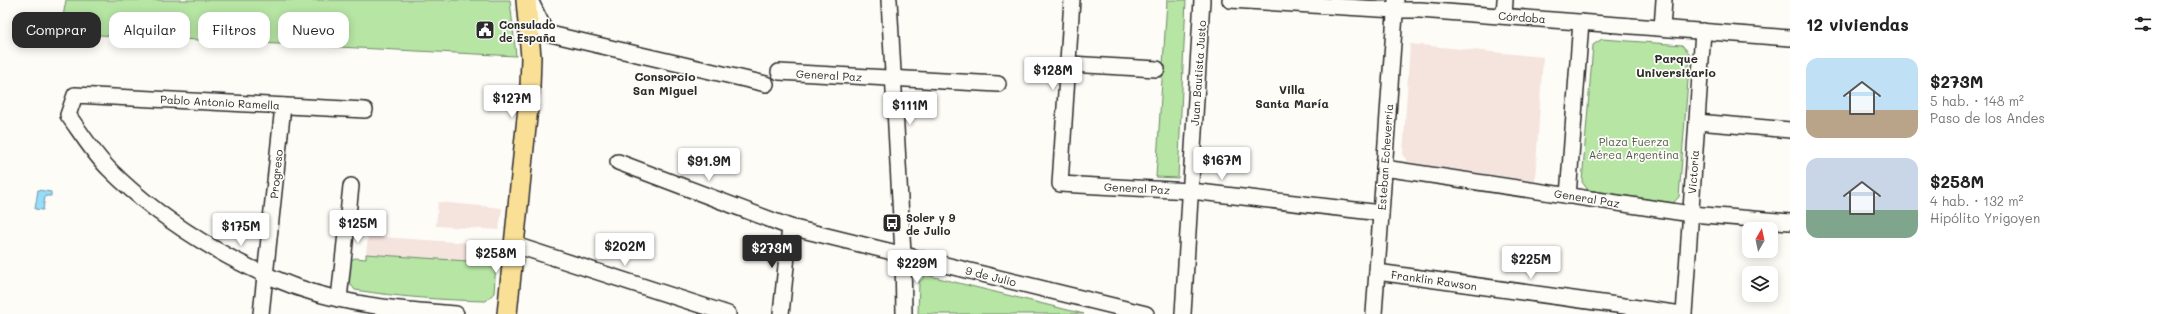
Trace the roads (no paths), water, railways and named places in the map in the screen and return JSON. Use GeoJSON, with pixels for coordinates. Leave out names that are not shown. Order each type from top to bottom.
{"type":"FeatureCollection","features":[{"type":"Feature","properties":{"kind":"main road"},"geometry":{"type":"LineString","coordinates":[[507,314],[530,88],[530,56],[526,0]]}},
{"type":"Feature","properties":{"kind":"street"},"geometry":{"type":"LineString","coordinates":[[530,0],[546,34],[766,84]]}},
{"type":"Feature","properties":{"kind":"street"},"geometry":{"type":"LineString","coordinates":[[889,0],[903,254],[904,314]]}},
{"type":"Feature","properties":{"kind":"street"},"geometry":{"type":"LineString","coordinates":[[1072,0],[1068,64],[1157,69]]}},
{"type":"Feature","properties":{"kind":"street","name":"Juan Bautista Justo"},"geometry":{"type":"LineString","coordinates":[[1183,314],[1202,0]]}},
{"type":"Feature","properties":{"kind":"street","name":"Córdoba"},"geometry":{"type":"LineString","coordinates":[[1230,0],[1396,5],[1420,10],[1790,38]]}},
{"type":"Feature","properties":{"kind":"street"},"geometry":{"type":"LineString","coordinates":[[1504,16],[1505,0]]}},
{"type":"Feature","properties":{"kind":"street"},"geometry":{"type":"LineString","coordinates":[[1662,28],[1664,0]]}},
{"type":"Feature","properties":{"kind":"street","name":"Esteban Echeverría"},"geometry":{"type":"LineString","coordinates":[[1374,314],[1396,5]]}},
{"type":"Feature","properties":{"kind":"street"},"geometry":{"type":"LineString","coordinates":[[1568,196],[1581,22]]}},
{"type":"Feature","properties":{"kind":"street","name":"Victoria"},"geometry":{"type":"LineString","coordinates":[[1683,314],[1703,31]]}},
{"type":"Feature","properties":{"kind":"street","name":"General Paz"},"geometry":{"type":"LineString","coordinates":[[1068,64],[1060,184],[1190,191],[1381,213]]}},
{"type":"Feature","properties":{"kind":"street","name":"General Paz"},"geometry":{"type":"LineString","coordinates":[[779,72],[998,84]]}},
{"type":"Feature","properties":{"kind":"street","name":"Pablo Antonio Ramella"},"geometry":{"type":"LineString","coordinates":[[265,275],[169,220],[108,168],[68,115],[75,95],[365,110]]}},
{"type":"Feature","properties":{"kind":"street","name":"Progreso"},"geometry":{"type":"LineString","coordinates":[[261,314],[283,106]]}},
{"type":"Feature","properties":{"kind":"street"},"geometry":{"type":"LineString","coordinates":[[1697,122],[1790,130]]}},
{"type":"Feature","properties":{"kind":"street","name":"9 de Julio"},"geometry":{"type":"LineString","coordinates":[[618,162],[790,227],[1146,314]]}},
{"type":"Feature","properties":{"kind":"street","name":"General Paz"},"geometry":{"type":"LineString","coordinates":[[1384,168],[1691,214],[1790,222]]}},
{"type":"Feature","properties":{"kind":"street"},"geometry":{"type":"LineString","coordinates":[[339,299],[351,186]]}},
{"type":"Feature","properties":{"kind":"street"},"geometry":{"type":"LineString","coordinates":[[781,314],[790,227]]}},
{"type":"Feature","properties":{"kind":"street"},"geometry":{"type":"LineString","coordinates":[[515,245],[728,314]]}},
{"type":"Feature","properties":{"kind":"street","name":"Franklin Rawson"},"geometry":{"type":"LineString","coordinates":[[1377,272],[1683,314]]}},
{"type":"Feature","properties":{"kind":"street"},"geometry":{"type":"LineString","coordinates":[[265,275],[339,299],[404,311],[456,314]]}},
{"type":"Feature","properties":{"kind":"water"},"geometry":{"type":"Polygon","coordinates":[[[38,190],[51,192],[51,196],[45,196],[43,210],[35,209],[38,190]]]}},
{"type":"Feature","properties":{"kind":"place","name":"Consulado de España"},"geometry":{"type":"Point","coordinates":[485,30]}},
{"type":"Feature","properties":{"kind":"place","name":"Soler y 9 de Julio"},"geometry":{"type":"Point","coordinates":[892,223]}},
{"type":"Feature","properties":{"kind":"district","name":"Parque Universitario"},"geometry":{"type":"Point","coordinates":[1676,65]}},
{"type":"Feature","properties":{"kind":"district","name":"Consorcio San Miguel"},"geometry":{"type":"Point","coordinates":[665,83]}},
{"type":"Feature","properties":{"kind":"district","name":"Villa Santa María"},"geometry":{"type":"Point","coordinates":[1292,96]}},
{"type":"Feature","properties":{"kind":"park label","name":"Plaza Fuerza Aérea Argentina"},"geometry":{"type":"Point","coordinates":[1634,147]}}]}
